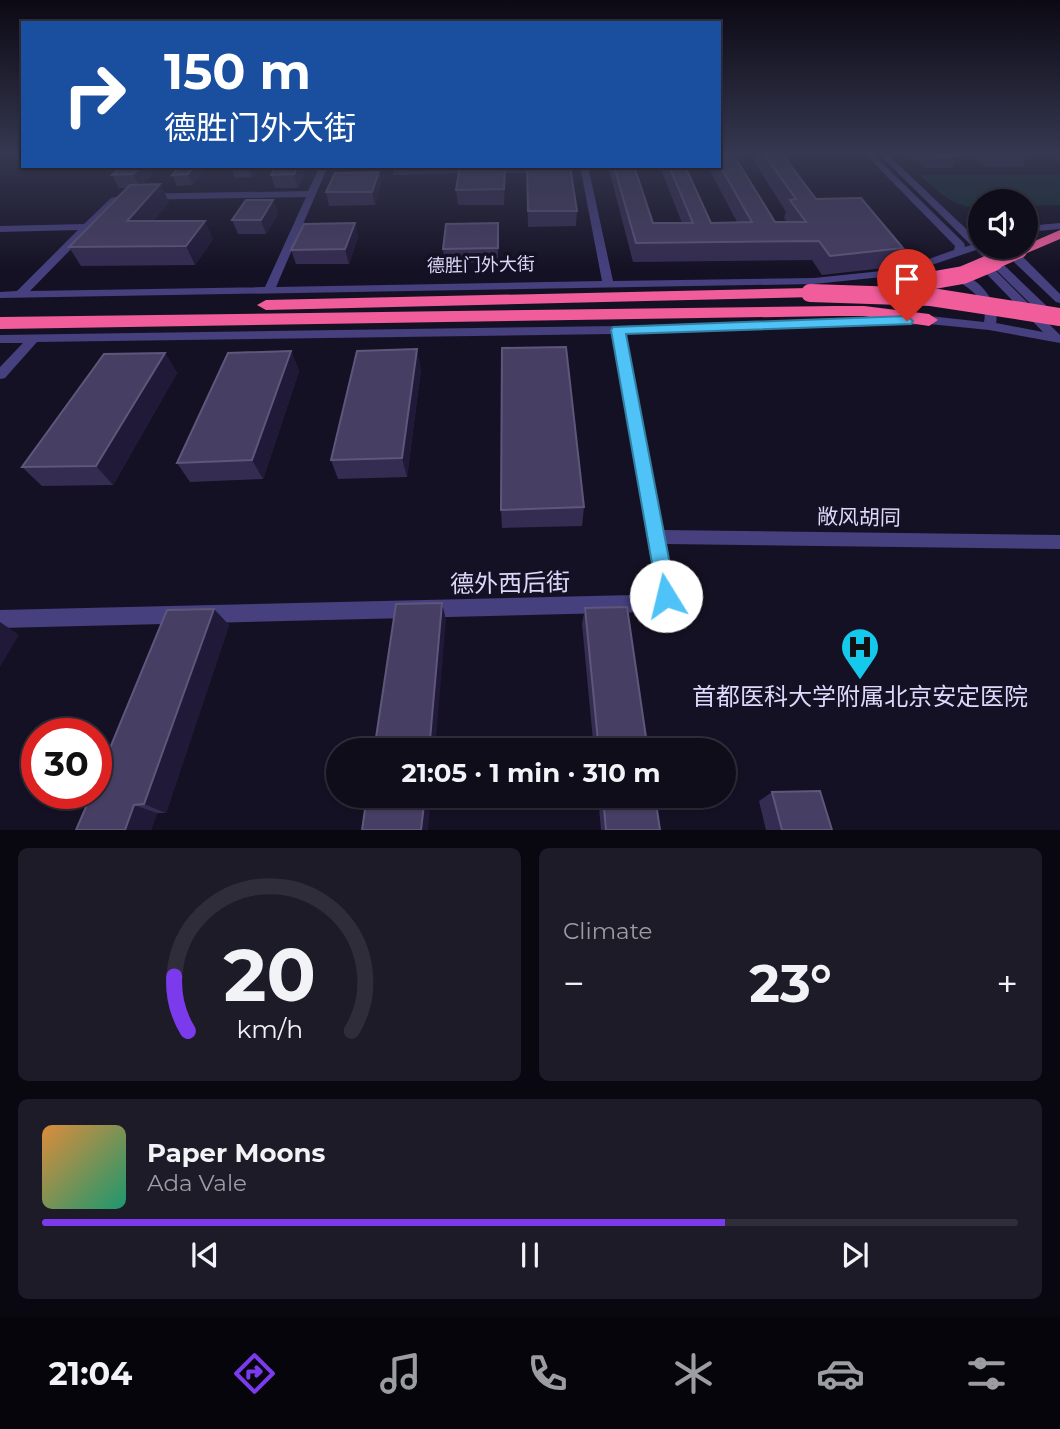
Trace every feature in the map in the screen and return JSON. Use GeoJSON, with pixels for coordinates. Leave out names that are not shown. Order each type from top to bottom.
{"type":"FeatureCollection","features":[{"type":"Feature","properties":{"kind":"highway"},"geometry":{"type":"LineString","coordinates":[[810,293],[942,281],[987,266],[1060,234]]}},
{"type":"Feature","properties":{"kind":"highway"},"geometry":{"type":"LineString","coordinates":[[395,288],[548,298]]}},
{"type":"Feature","properties":{"kind":"highway"},"geometry":{"type":"LineString","coordinates":[[270,297],[345,289]]}},
{"type":"Feature","properties":{"kind":"highway"},"geometry":{"type":"LineString","coordinates":[[810,293],[931,297],[1060,317]]}},
{"type":"Feature","properties":{"kind":"highway","name":"德胜门外大街"},"geometry":{"type":"LineString","coordinates":[[0,310],[270,297],[548,298],[810,293]]}},
{"type":"Feature","properties":{"kind":"highway"},"geometry":{"type":"LineString","coordinates":[[0,323],[835,311],[929,320]]}},
{"type":"Feature","properties":{"kind":"street"},"geometry":{"type":"LineString","coordinates":[[589,193],[608,284]]}},
{"type":"Feature","properties":{"kind":"street"},"geometry":{"type":"LineString","coordinates":[[908,193],[960,244],[959,254]]}},
{"type":"Feature","properties":{"kind":"street"},"geometry":{"type":"LineString","coordinates":[[924,193],[968,235]]}},
{"type":"Feature","properties":{"kind":"street"},"geometry":{"type":"LineString","coordinates":[[20,295],[114,200],[129,197],[313,194],[270,297]]}},
{"type":"Feature","properties":{"kind":"street"},"geometry":{"type":"LineString","coordinates":[[1038,226],[1060,226]]}},
{"type":"Feature","properties":{"kind":"street"},"geometry":{"type":"LineString","coordinates":[[0,229],[87,227]]}},
{"type":"Feature","properties":{"kind":"street","name":"德胜门外大街"},"geometry":{"type":"LineString","coordinates":[[345,289],[872,277],[933,263],[968,250]]}},
{"type":"Feature","properties":{"kind":"street"},"geometry":{"type":"LineString","coordinates":[[981,259],[1059,336]]}},
{"type":"Feature","properties":{"kind":"street"},"geometry":{"type":"LineString","coordinates":[[1017,259],[1060,300]]}},
{"type":"Feature","properties":{"kind":"street"},"geometry":{"type":"LineString","coordinates":[[933,263],[965,280],[981,293],[991,307],[989,326]]}},
{"type":"Feature","properties":{"kind":"street","name":"德胜门外大街"},"geometry":{"type":"LineString","coordinates":[[0,295],[270,297]]}},
{"type":"Feature","properties":{"kind":"street"},"geometry":{"type":"LineString","coordinates":[[0,339],[618,330],[929,320],[1059,336]]}},
{"type":"Feature","properties":{"kind":"street","name":"德外西后街"},"geometry":{"type":"LineString","coordinates":[[0,619],[651,603],[666,596],[618,330]]}},
{"type":"Feature","properties":{"kind":"street"},"geometry":{"type":"LineString","coordinates":[[0,375],[33,339]]}},
{"type":"Feature","properties":{"kind":"street","name":"敞风胡同"},"geometry":{"type":"LineString","coordinates":[[657,537],[1060,542]]}},
{"type":"Feature","properties":{"kind":"green space"},"geometry":{"type":"Polygon","coordinates":[[[940,193],[968,193],[968,206],[954,202],[940,193]]]}},
{"type":"Feature","properties":{"kind":"green space"},"geometry":{"type":"Polygon","coordinates":[[[1038,193],[1060,193],[1060,205],[1038,206],[1038,193]]]}},
{"type":"Feature","properties":{"kind":"building"},"geometry":{"type":"Polygon","coordinates":[[[122,193],[152,193],[127,221],[205,221],[186,246],[69,247],[122,193]]]}},
{"type":"Feature","properties":{"kind":"building"},"geometry":{"type":"Polygon","coordinates":[[[528,193],[574,193],[577,211],[528,211],[528,193]]]}},
{"type":"Feature","properties":{"kind":"building"},"geometry":{"type":"Polygon","coordinates":[[[622,193],[643,193],[653,223],[693,223],[680,193],[697,193],[711,223],[752,222],[735,193],[757,193],[775,222],[806,222],[790,200],[796,199],[792,193],[811,193],[816,199],[861,198],[903,248],[830,256],[819,241],[636,243],[622,193]]]}},
{"type":"Feature","properties":{"kind":"building"},"geometry":{"type":"Polygon","coordinates":[[[246,200],[273,200],[261,220],[232,220],[246,200]]]}},
{"type":"Feature","properties":{"kind":"building"},"geometry":{"type":"Polygon","coordinates":[[[355,223],[345,249],[291,250],[304,224],[355,223]]]}},
{"type":"Feature","properties":{"kind":"building"},"geometry":{"type":"Polygon","coordinates":[[[498,223],[498,248],[443,249],[446,224],[498,223]]]}},
{"type":"Feature","properties":{"kind":"building"},"geometry":{"type":"Polygon","coordinates":[[[566,347],[584,507],[501,510],[502,348],[566,347]]]}},
{"type":"Feature","properties":{"kind":"building"},"geometry":{"type":"Polygon","coordinates":[[[417,349],[402,458],[331,460],[357,351],[417,349]]]}},
{"type":"Feature","properties":{"kind":"building"},"geometry":{"type":"Polygon","coordinates":[[[291,351],[252,460],[177,463],[228,353],[291,351]]]}},
{"type":"Feature","properties":{"kind":"building"},"geometry":{"type":"Polygon","coordinates":[[[165,353],[96,466],[22,467],[104,354],[165,353]]]}},
{"type":"Feature","properties":{"kind":"building"},"geometry":{"type":"Polygon","coordinates":[[[442,603],[430,738],[376,738],[396,604],[442,603]]]}},
{"type":"Feature","properties":{"kind":"building"},"geometry":{"type":"Polygon","coordinates":[[[627,607],[646,738],[598,738],[585,608],[627,607]]]}},
{"type":"Feature","properties":{"kind":"building"},"geometry":{"type":"Polygon","coordinates":[[[214,609],[144,804],[134,805],[125,830],[76,830],[85,809],[112,809],[112,743],[167,610],[214,609]]]}},
{"type":"Feature","properties":{"kind":"building"},"geometry":{"type":"Polygon","coordinates":[[[820,791],[832,830],[782,830],[772,792],[820,791]]]}},
{"type":"Feature","properties":{"kind":"building"},"geometry":{"type":"Polygon","coordinates":[[[365,808],[424,808],[421,830],[362,830],[365,808]]]}},
{"type":"Feature","properties":{"kind":"building"},"geometry":{"type":"Polygon","coordinates":[[[604,808],[657,808],[660,830],[606,830],[604,808]]]}},
{"type":"Feature","properties":{"kind":"place","name":"首都医科大学附属北京安定医院"},"geometry":{"type":"Point","coordinates":[860,681]}},
{"type":"Feature","properties":{"kind":"route"},"geometry":{"type":"LineString","coordinates":[[666,596],[618,330],[907,321]]}}]}
